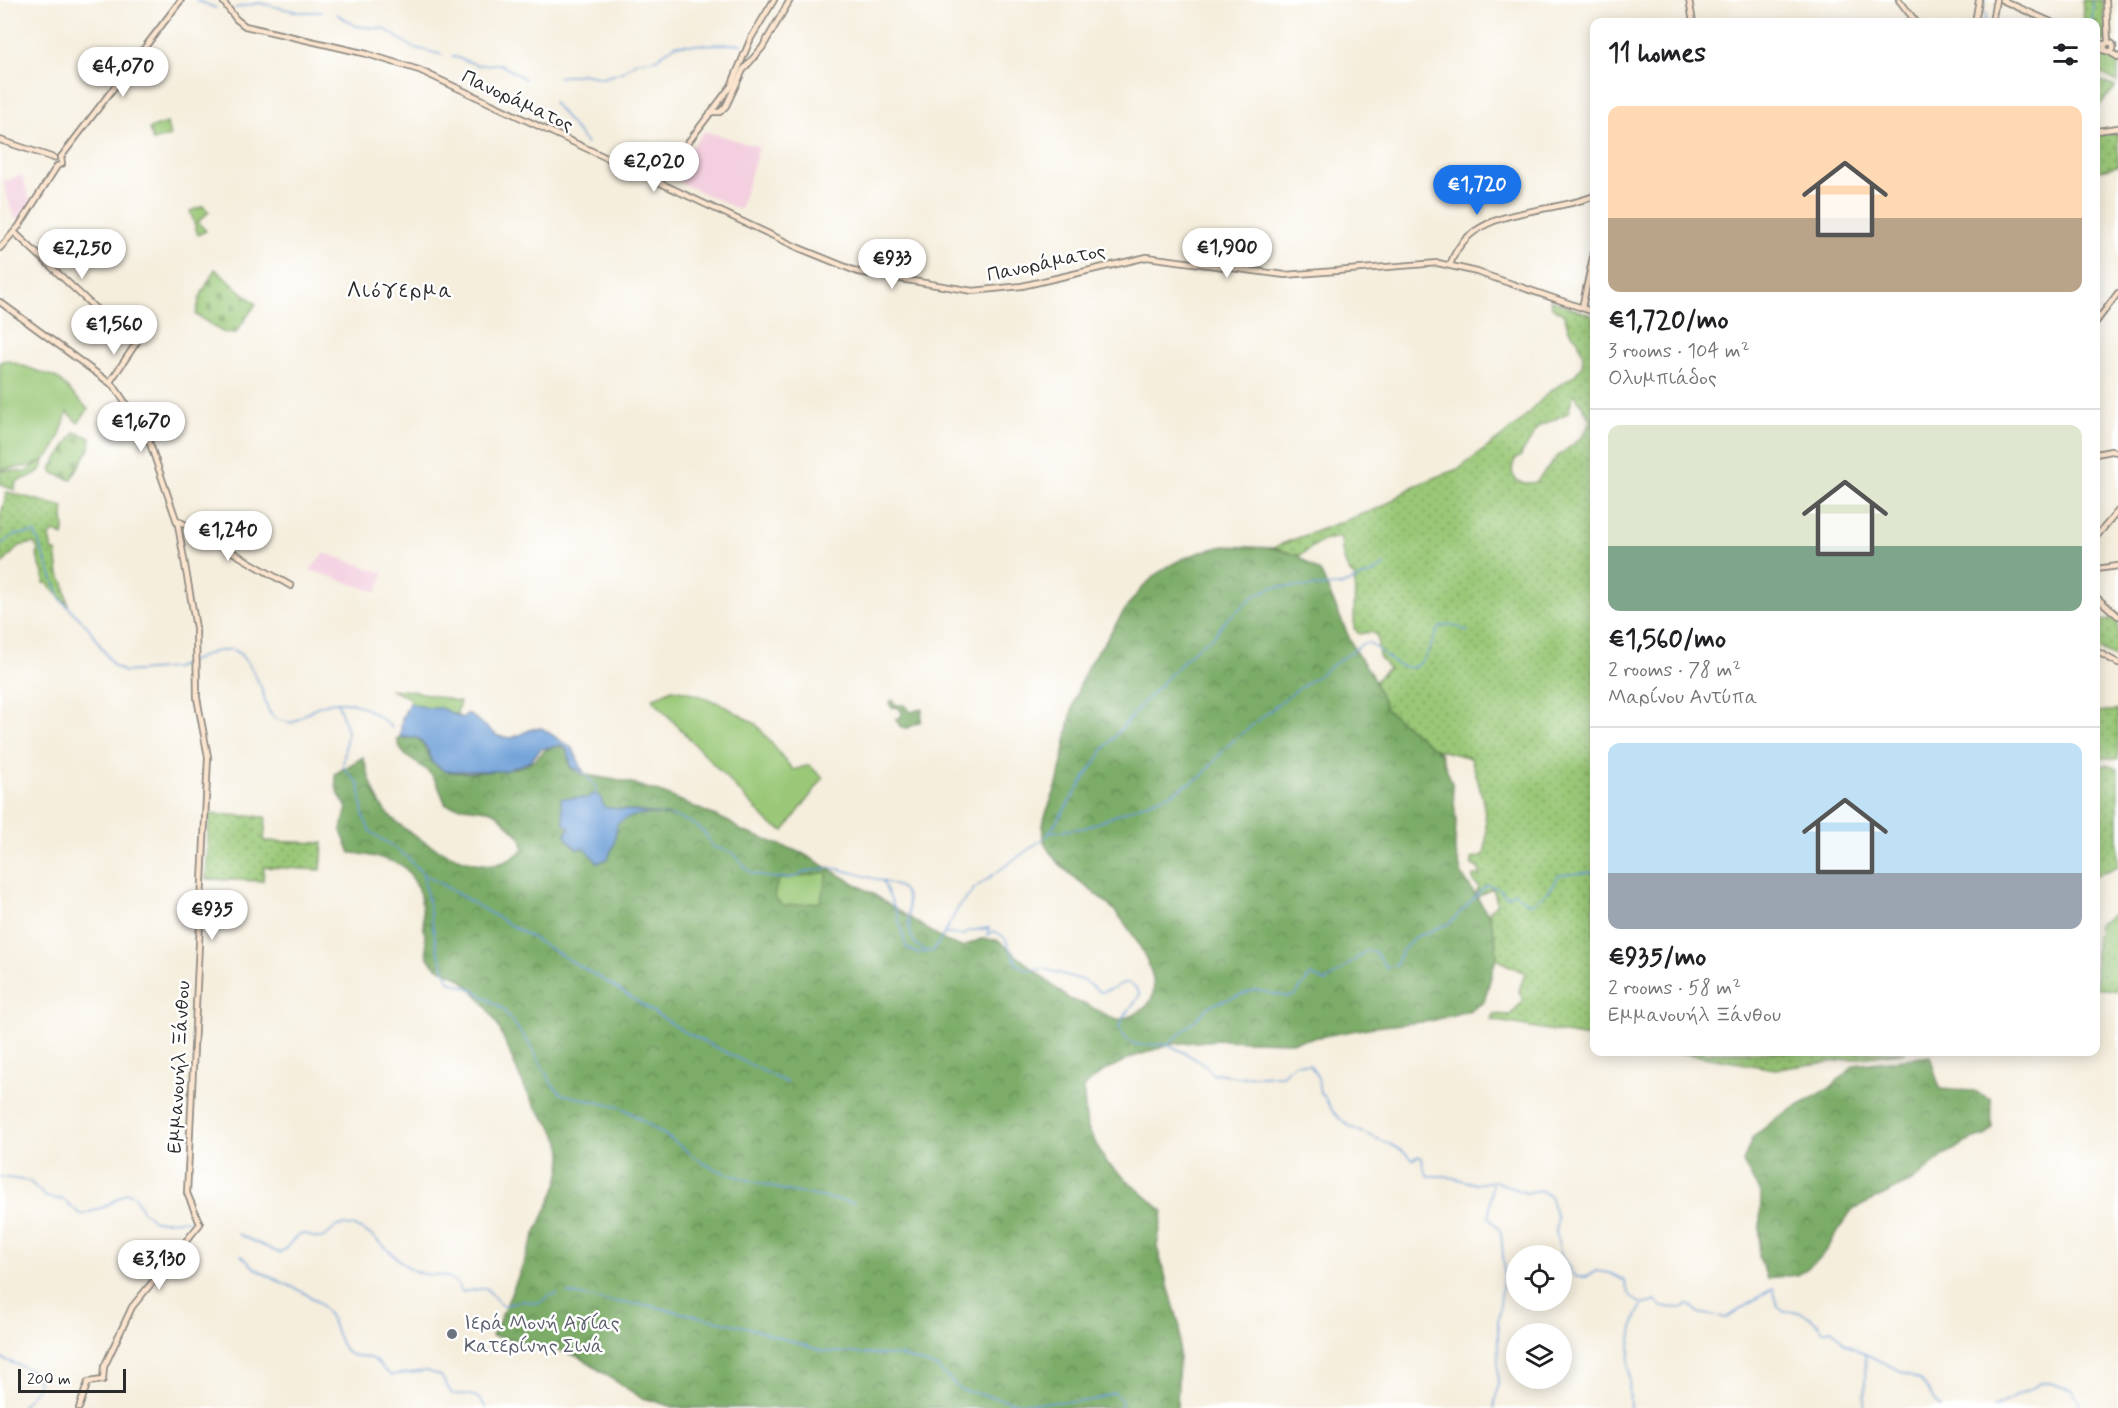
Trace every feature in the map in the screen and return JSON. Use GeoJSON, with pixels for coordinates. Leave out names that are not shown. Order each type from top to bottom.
{"type":"FeatureCollection","features":[{"type":"Feature","properties":{"kind":"street"},"geometry":{"type":"LineString","coordinates":[[0,140],[54,158],[61,157],[166,22],[179,0]]}},
{"type":"Feature","properties":{"kind":"street","name":"Πανοράματος"},"geometry":{"type":"LineString","coordinates":[[220,0],[246,26],[367,54],[419,70],[852,271],[963,290],[987,291],[1014,288],[1147,257],[1285,275],[1421,263],[1450,265],[1590,311]]}},
{"type":"Feature","properties":{"kind":"street"},"geometry":{"type":"LineString","coordinates":[[658,182],[731,86],[752,38],[774,0]]}},
{"type":"Feature","properties":{"kind":"street"},"geometry":{"type":"LineString","coordinates":[[712,112],[720,112],[726,106],[743,70],[762,48],[790,0]]}},
{"type":"Feature","properties":{"kind":"street"},"geometry":{"type":"LineString","coordinates":[[1689,0],[1692,18]]}},
{"type":"Feature","properties":{"kind":"street"},"geometry":{"type":"LineString","coordinates":[[1899,0],[1913,18]]}},
{"type":"Feature","properties":{"kind":"street"},"geometry":{"type":"LineString","coordinates":[[1976,18],[1979,0]]}},
{"type":"Feature","properties":{"kind":"street"},"geometry":{"type":"LineString","coordinates":[[1993,18],[1996,0]]}},
{"type":"Feature","properties":{"kind":"street"},"geometry":{"type":"LineString","coordinates":[[2002,0],[2042,18]]}},
{"type":"Feature","properties":{"kind":"street"},"geometry":{"type":"LineString","coordinates":[[2106,0],[2109,44],[2107,51]]}},
{"type":"Feature","properties":{"kind":"street"},"geometry":{"type":"LineString","coordinates":[[2100,45],[2109,44],[2118,51]]}},
{"type":"Feature","properties":{"kind":"street"},"geometry":{"type":"LineString","coordinates":[[2100,48],[2118,57]]}},
{"type":"Feature","properties":{"kind":"street"},"geometry":{"type":"LineString","coordinates":[[2100,130],[2118,128]]}},
{"type":"Feature","properties":{"kind":"street"},"geometry":{"type":"LineString","coordinates":[[0,248],[14,232],[57,166],[63,163],[61,157]]}},
{"type":"Feature","properties":{"kind":"street"},"geometry":{"type":"LineString","coordinates":[[54,158],[57,166]]}},
{"type":"Feature","properties":{"kind":"street"},"geometry":{"type":"LineString","coordinates":[[1450,265],[1462,242],[1486,225],[1513,215],[1590,197]]}},
{"type":"Feature","properties":{"kind":"street"},"geometry":{"type":"LineString","coordinates":[[14,232],[94,307],[137,342],[110,382]]}},
{"type":"Feature","properties":{"kind":"street"},"geometry":{"type":"LineString","coordinates":[[1582,308],[1590,271]]}},
{"type":"Feature","properties":{"kind":"street"},"geometry":{"type":"LineString","coordinates":[[2100,317],[2118,293]]}},
{"type":"Feature","properties":{"kind":"street"},"geometry":{"type":"LineString","coordinates":[[0,302],[110,382],[147,435],[177,520],[291,586]]}},
{"type":"Feature","properties":{"kind":"street"},"geometry":{"type":"LineString","coordinates":[[2100,454],[2118,452]]}},
{"type":"Feature","properties":{"kind":"street"},"geometry":{"type":"LineString","coordinates":[[2100,532],[2118,511]]}},
{"type":"Feature","properties":{"kind":"street","name":"Εμμανουήλ Ξάνθου"},"geometry":{"type":"LineString","coordinates":[[79,1408],[89,1381],[103,1380],[104,1367],[133,1305],[198,1228],[200,1221],[187,1195],[208,764],[198,707],[198,654],[195,623],[177,520]]}},
{"type":"Feature","properties":{"kind":"street"},"geometry":{"type":"LineString","coordinates":[[2100,568],[2118,566]]}},
{"type":"Feature","properties":{"kind":"street"},"geometry":{"type":"LineString","coordinates":[[2100,600],[2118,616]]}},
{"type":"Feature","properties":{"kind":"street"},"geometry":{"type":"LineString","coordinates":[[2100,653],[2118,663]]}},
{"type":"Feature","properties":{"kind":"shaded area"},"geometry":{"type":"Polygon","coordinates":[[[704,131],[759,147],[740,210],[671,178],[671,174],[704,131]]]}},
{"type":"Feature","properties":{"kind":"shaded area"},"geometry":{"type":"Polygon","coordinates":[[[22,175],[31,202],[21,217],[14,219],[3,182],[22,175]]]}},
{"type":"Feature","properties":{"kind":"shaded area"},"geometry":{"type":"Polygon","coordinates":[[[324,553],[384,573],[377,592],[310,570],[324,553]]]}},
{"type":"Feature","properties":{"kind":"green space"},"geometry":{"type":"Polygon","coordinates":[[[2082,0],[2103,0],[2106,39],[2102,43],[2100,43],[2100,18],[2084,18],[2082,0]]]}},
{"type":"Feature","properties":{"kind":"green space"},"geometry":{"type":"Polygon","coordinates":[[[2100,51],[2118,59],[2118,83],[2100,72],[2100,51]]]}},
{"type":"Feature","properties":{"kind":"green space"},"geometry":{"type":"Polygon","coordinates":[[[2100,81],[2116,87],[2100,105],[2100,81]]]}},
{"type":"Feature","properties":{"kind":"green space"},"geometry":{"type":"Polygon","coordinates":[[[167,123],[170,136],[153,141],[149,129],[167,123]]]}},
{"type":"Feature","properties":{"kind":"green space"},"geometry":{"type":"Polygon","coordinates":[[[2118,131],[2118,166],[2100,170],[2100,133],[2118,131]]]}},
{"type":"Feature","properties":{"kind":"green space"},"geometry":{"type":"Polygon","coordinates":[[[203,206],[209,212],[198,222],[206,231],[198,235],[190,211],[203,206]]]}},
{"type":"Feature","properties":{"kind":"green space"},"geometry":{"type":"Polygon","coordinates":[[[215,269],[256,304],[235,334],[222,332],[196,315],[200,297],[215,269]]]}},
{"type":"Feature","properties":{"kind":"green space"},"geometry":{"type":"Polygon","coordinates":[[[1550,300],[1590,315],[1590,418],[1574,393],[1568,413],[1538,427],[1520,457],[1515,459],[1512,471],[1513,476],[1519,481],[1536,482],[1557,457],[1581,438],[1590,424],[1590,1037],[1491,1020],[1493,1014],[1510,1015],[1523,1001],[1519,991],[1525,973],[1493,958],[1485,935],[1484,923],[1490,910],[1497,903],[1493,888],[1474,899],[1479,887],[1473,882],[1473,876],[1481,875],[1478,868],[1472,865],[1471,859],[1484,856],[1486,819],[1471,758],[1395,739],[1378,697],[1375,681],[1388,668],[1379,656],[1377,636],[1371,632],[1359,634],[1354,628],[1355,578],[1346,564],[1341,538],[1324,541],[1288,560],[1255,559],[1279,545],[1382,507],[1414,486],[1460,468],[1518,424],[1550,391],[1574,376],[1582,366],[1583,356],[1578,340],[1569,330],[1564,315],[1552,307],[1550,300]]]}},
{"type":"Feature","properties":{"kind":"green space"},"geometry":{"type":"Polygon","coordinates":[[[6,360],[57,378],[88,409],[78,423],[67,412],[53,450],[40,462],[30,466],[0,469],[0,362],[6,360]]]}},
{"type":"Feature","properties":{"kind":"green space"},"geometry":{"type":"Polygon","coordinates":[[[75,432],[91,438],[90,448],[71,480],[53,473],[51,468],[75,432]]]}},
{"type":"Feature","properties":{"kind":"green space"},"geometry":{"type":"Polygon","coordinates":[[[44,458],[42,468],[16,482],[15,490],[0,485],[0,470],[26,472],[44,458]]]}},
{"type":"Feature","properties":{"kind":"green space"},"geometry":{"type":"Polygon","coordinates":[[[7,492],[64,507],[63,536],[55,532],[49,536],[52,551],[56,551],[59,575],[64,583],[68,605],[47,583],[44,583],[38,549],[34,543],[19,546],[0,566],[0,518],[7,492]]]}},
{"type":"Feature","properties":{"kind":"green space"},"geometry":{"type":"Polygon","coordinates":[[[1225,546],[1274,548],[1297,555],[1321,573],[1355,651],[1370,672],[1387,710],[1441,754],[1452,783],[1456,820],[1455,849],[1462,875],[1490,917],[1497,955],[1484,1002],[1471,1010],[1431,1021],[1374,1027],[1291,1042],[1218,1040],[1172,1044],[1130,1058],[1104,1071],[1083,1088],[1087,1127],[1106,1162],[1163,1211],[1157,1247],[1180,1327],[1177,1408],[677,1408],[640,1397],[579,1357],[556,1349],[492,1336],[557,1185],[561,1166],[561,1146],[555,1132],[530,1098],[503,1036],[487,1008],[463,981],[436,966],[428,957],[422,903],[412,877],[401,865],[350,853],[341,831],[347,808],[337,791],[335,774],[363,757],[378,800],[396,822],[441,851],[475,863],[490,864],[507,861],[524,850],[521,838],[496,813],[446,805],[434,778],[402,752],[397,738],[418,738],[439,767],[460,773],[523,766],[546,750],[561,746],[567,751],[570,767],[580,774],[628,782],[665,794],[729,822],[742,831],[802,853],[873,894],[945,941],[962,947],[981,939],[998,940],[1069,999],[1117,1020],[1139,1012],[1149,1003],[1153,992],[1153,980],[1149,965],[1134,937],[1116,912],[1070,874],[1046,847],[1043,837],[1045,815],[1058,781],[1080,683],[1092,659],[1129,604],[1153,577],[1183,558],[1225,546]]]}},
{"type":"Feature","properties":{"kind":"green space"},"geometry":{"type":"Polygon","coordinates":[[[2118,619],[2118,659],[2100,649],[2100,622],[2118,619]]]}},
{"type":"Feature","properties":{"kind":"green space"},"geometry":{"type":"Polygon","coordinates":[[[389,689],[414,691],[460,702],[456,717],[443,711],[409,703],[410,698],[389,689]]]}},
{"type":"Feature","properties":{"kind":"green space"},"geometry":{"type":"Polygon","coordinates":[[[672,689],[689,692],[721,704],[756,724],[793,770],[809,765],[823,778],[784,831],[770,824],[652,699],[672,689]]]}},
{"type":"Feature","properties":{"kind":"green space"},"geometry":{"type":"Polygon","coordinates":[[[892,700],[895,705],[904,705],[910,712],[922,709],[921,721],[908,728],[901,727],[895,719],[901,717],[902,712],[897,707],[892,708],[889,703],[892,700]]]}},
{"type":"Feature","properties":{"kind":"green space"},"geometry":{"type":"Polygon","coordinates":[[[2118,710],[2118,759],[2100,757],[2100,712],[2118,710]]]}},
{"type":"Feature","properties":{"kind":"green space"},"geometry":{"type":"Polygon","coordinates":[[[2100,766],[2118,769],[2118,866],[2100,874],[2100,766]]]}},
{"type":"Feature","properties":{"kind":"green space"},"geometry":{"type":"Polygon","coordinates":[[[209,814],[266,817],[264,841],[323,843],[321,870],[264,867],[263,881],[206,879],[209,814]]]}},
{"type":"Feature","properties":{"kind":"green space"},"geometry":{"type":"Polygon","coordinates":[[[828,872],[820,902],[783,906],[774,897],[778,880],[828,872]]]}},
{"type":"Feature","properties":{"kind":"green space"},"geometry":{"type":"Polygon","coordinates":[[[2118,911],[2118,991],[2100,988],[2100,924],[2118,911]]]}},
{"type":"Feature","properties":{"kind":"green space"},"geometry":{"type":"Polygon","coordinates":[[[1699,1056],[1875,1056],[1775,1069],[1699,1056]]]}},
{"type":"Feature","properties":{"kind":"green space"},"geometry":{"type":"Polygon","coordinates":[[[1930,1056],[1940,1089],[1974,1091],[1991,1099],[1992,1128],[1985,1136],[1971,1140],[1946,1154],[1915,1179],[1851,1211],[1820,1259],[1798,1275],[1767,1278],[1759,1257],[1761,1195],[1743,1163],[1752,1138],[1778,1117],[1830,1088],[1854,1065],[1930,1056]]]}},
{"type":"Feature","properties":{"kind":"water"},"geometry":{"type":"Polygon","coordinates":[[[409,703],[428,708],[441,708],[462,718],[468,713],[498,736],[512,738],[532,729],[542,728],[573,749],[584,773],[571,767],[568,751],[561,745],[541,749],[529,762],[504,771],[445,771],[432,762],[427,748],[418,738],[400,737],[402,719],[409,703]]]}},
{"type":"Feature","properties":{"kind":"water"},"geometry":{"type":"Polygon","coordinates":[[[591,794],[600,796],[604,807],[663,815],[636,815],[617,824],[614,844],[608,858],[598,863],[585,848],[577,849],[567,839],[565,833],[570,828],[564,824],[561,798],[589,798],[591,794]]]}},
{"type":"Feature","properties":{"kind":"waterway"},"geometry":{"type":"LineString","coordinates":[[196,0],[216,8]]}},
{"type":"Feature","properties":{"kind":"waterway"},"geometry":{"type":"LineString","coordinates":[[1986,0],[1982,10],[1987,18]]}},
{"type":"Feature","properties":{"kind":"waterway"},"geometry":{"type":"LineString","coordinates":[[2092,18],[2093,0]]}},
{"type":"Feature","properties":{"kind":"waterway"},"geometry":{"type":"LineString","coordinates":[[235,8],[259,3],[299,12],[322,12]]}},
{"type":"Feature","properties":{"kind":"waterway"},"geometry":{"type":"LineString","coordinates":[[337,14],[356,26],[385,29],[412,47],[443,55]]}},
{"type":"Feature","properties":{"kind":"waterway"},"geometry":{"type":"LineString","coordinates":[[558,77],[582,74],[603,78],[622,72],[636,62],[656,59],[675,45],[743,44]]}},
{"type":"Feature","properties":{"kind":"waterway"},"geometry":{"type":"LineString","coordinates":[[452,56],[478,65],[500,64],[525,79]]}},
{"type":"Feature","properties":{"kind":"waterway"},"geometry":{"type":"LineString","coordinates":[[553,102],[587,144]]}},
{"type":"Feature","properties":{"kind":"waterway"},"geometry":{"type":"LineString","coordinates":[[0,545],[14,535],[35,533],[61,600],[88,627],[113,665],[124,672],[175,668],[213,652],[231,649],[240,654],[250,666],[261,687],[268,710],[275,719],[292,723],[316,707],[340,702],[359,705],[392,728]]}},
{"type":"Feature","properties":{"kind":"waterway"},"geometry":{"type":"LineString","coordinates":[[944,934],[958,908],[975,888],[1047,836],[1104,749],[1142,704],[1194,650],[1214,636],[1225,621],[1254,596],[1273,587],[1339,586],[1371,574],[1385,565]]}},
{"type":"Feature","properties":{"kind":"waterway"},"geometry":{"type":"LineString","coordinates":[[1050,832],[1084,828],[1172,793],[1201,777],[1226,747],[1283,700],[1364,643],[1369,643],[1395,663],[1404,667],[1412,667],[1424,659],[1438,629],[1449,625],[1457,626],[1468,632]]}},
{"type":"Feature","properties":{"kind":"waterway"},"geometry":{"type":"LineString","coordinates":[[338,703],[347,731],[343,767],[359,784],[363,815],[370,831],[407,857],[423,874],[437,949],[449,981],[474,990],[503,1009],[531,1046],[552,1084],[562,1094],[623,1108],[703,1163],[725,1173],[783,1190],[854,1203]]}},
{"type":"Feature","properties":{"kind":"waterway"},"geometry":{"type":"LineString","coordinates":[[583,772],[596,787],[595,795]]}},
{"type":"Feature","properties":{"kind":"waterway"},"geometry":{"type":"LineString","coordinates":[[671,816],[696,826],[704,832],[713,846],[733,853],[746,869],[755,874],[790,878],[812,871],[834,868],[899,887],[908,899],[909,928],[912,938],[918,946],[928,952]]}},
{"type":"Feature","properties":{"kind":"waterway"},"geometry":{"type":"LineString","coordinates":[[1168,1045],[1211,1005],[1255,990],[1289,997],[1295,995],[1311,975],[1326,982],[1367,950],[1375,952],[1386,967],[1395,966],[1402,951],[1415,937],[1450,923],[1487,885],[1499,889],[1506,896],[1515,893],[1525,901],[1532,903],[1548,892],[1559,875],[1590,872]]}},
{"type":"Feature","properties":{"kind":"waterway"},"geometry":{"type":"LineString","coordinates":[[424,874],[610,984],[683,1031],[787,1083]]}},
{"type":"Feature","properties":{"kind":"waterway"},"geometry":{"type":"LineString","coordinates":[[883,882],[898,916],[906,947],[916,953],[933,951],[944,934],[964,935],[968,931],[989,928],[987,935],[995,931],[1005,938],[1017,964],[1027,970],[1045,969],[1085,981],[1100,992],[1127,983],[1136,988],[1140,995],[1124,1016],[1119,1027],[1130,1042],[1175,1048],[1205,1065],[1214,1075],[1218,1073],[1237,1077],[1282,1075],[1295,1063],[1310,1065],[1318,1078],[1320,1094],[1342,1120],[1353,1128],[1390,1144],[1413,1160],[1418,1156],[1422,1158],[1423,1167],[1428,1176],[1446,1176],[1476,1184],[1495,1181],[1526,1193],[1540,1190],[1550,1196],[1557,1218],[1556,1232],[1559,1245]]}},
{"type":"Feature","properties":{"kind":"waterway"},"geometry":{"type":"LineString","coordinates":[[0,1177],[29,1181],[46,1197],[64,1200],[81,1215],[104,1207],[127,1193],[134,1195],[142,1210],[154,1221],[196,1220]]}},
{"type":"Feature","properties":{"kind":"waterway"},"geometry":{"type":"LineString","coordinates":[[1492,1184],[1489,1217],[1501,1232],[1504,1268],[1498,1322],[1498,1386],[1494,1408]]}},
{"type":"Feature","properties":{"kind":"waterway"},"geometry":{"type":"LineString","coordinates":[[238,1234],[279,1253],[301,1234],[321,1238],[337,1226],[348,1225],[368,1233],[402,1263],[418,1273],[446,1276],[452,1279],[462,1292],[486,1288],[502,1306],[522,1301],[539,1303],[550,1295],[558,1294]]}},
{"type":"Feature","properties":{"kind":"waterway"},"geometry":{"type":"LineString","coordinates":[[241,1255],[260,1271],[320,1304],[325,1309],[344,1349],[349,1354],[373,1359],[391,1375],[427,1371],[441,1376],[452,1394],[476,1397],[486,1408]]}},
{"type":"Feature","properties":{"kind":"waterway"},"geometry":{"type":"LineString","coordinates":[[1572,1272],[1575,1277],[1586,1277],[1596,1271],[1610,1273],[1625,1281],[1631,1296],[1645,1304],[1656,1301],[1661,1307],[1683,1308],[1686,1304],[1698,1313],[1727,1318],[1773,1288],[1778,1307],[1784,1312],[1795,1311],[1806,1315],[1823,1331],[1832,1329],[1845,1344],[1921,1381],[1941,1408]]}},
{"type":"Feature","properties":{"kind":"waterway"},"geometry":{"type":"LineString","coordinates":[[567,1293],[612,1302],[646,1305],[746,1327],[822,1351],[901,1356],[936,1367],[961,1390],[1019,1403],[1092,1401],[1114,1392],[1122,1401],[1121,1408]]}},
{"type":"Feature","properties":{"kind":"waterway"},"geometry":{"type":"LineString","coordinates":[[1630,1408],[1631,1341],[1633,1327],[1642,1306]]}},
{"type":"Feature","properties":{"kind":"waterway"},"geometry":{"type":"LineString","coordinates":[[1864,1408],[1866,1355]]}},
{"type":"Feature","properties":{"kind":"waterway"},"geometry":{"type":"LineString","coordinates":[[0,1358],[31,1370],[38,1381],[37,1388],[20,1408]]}},
{"type":"Feature","properties":{"kind":"waterway"},"geometry":{"type":"LineString","coordinates":[[1993,1408],[2041,1383],[2050,1383],[2072,1390],[2079,1401],[2079,1408]]}},
{"type":"Feature","properties":{"kind":"place","name":"Ιερά Μονή Αγίας Κατερίνης Σινά"},"geometry":{"type":"Point","coordinates":[452,1334]}},
{"type":"Feature","properties":{"kind":"district","name":"Λιόγερμα"},"geometry":{"type":"Point","coordinates":[400,290]}}]}
